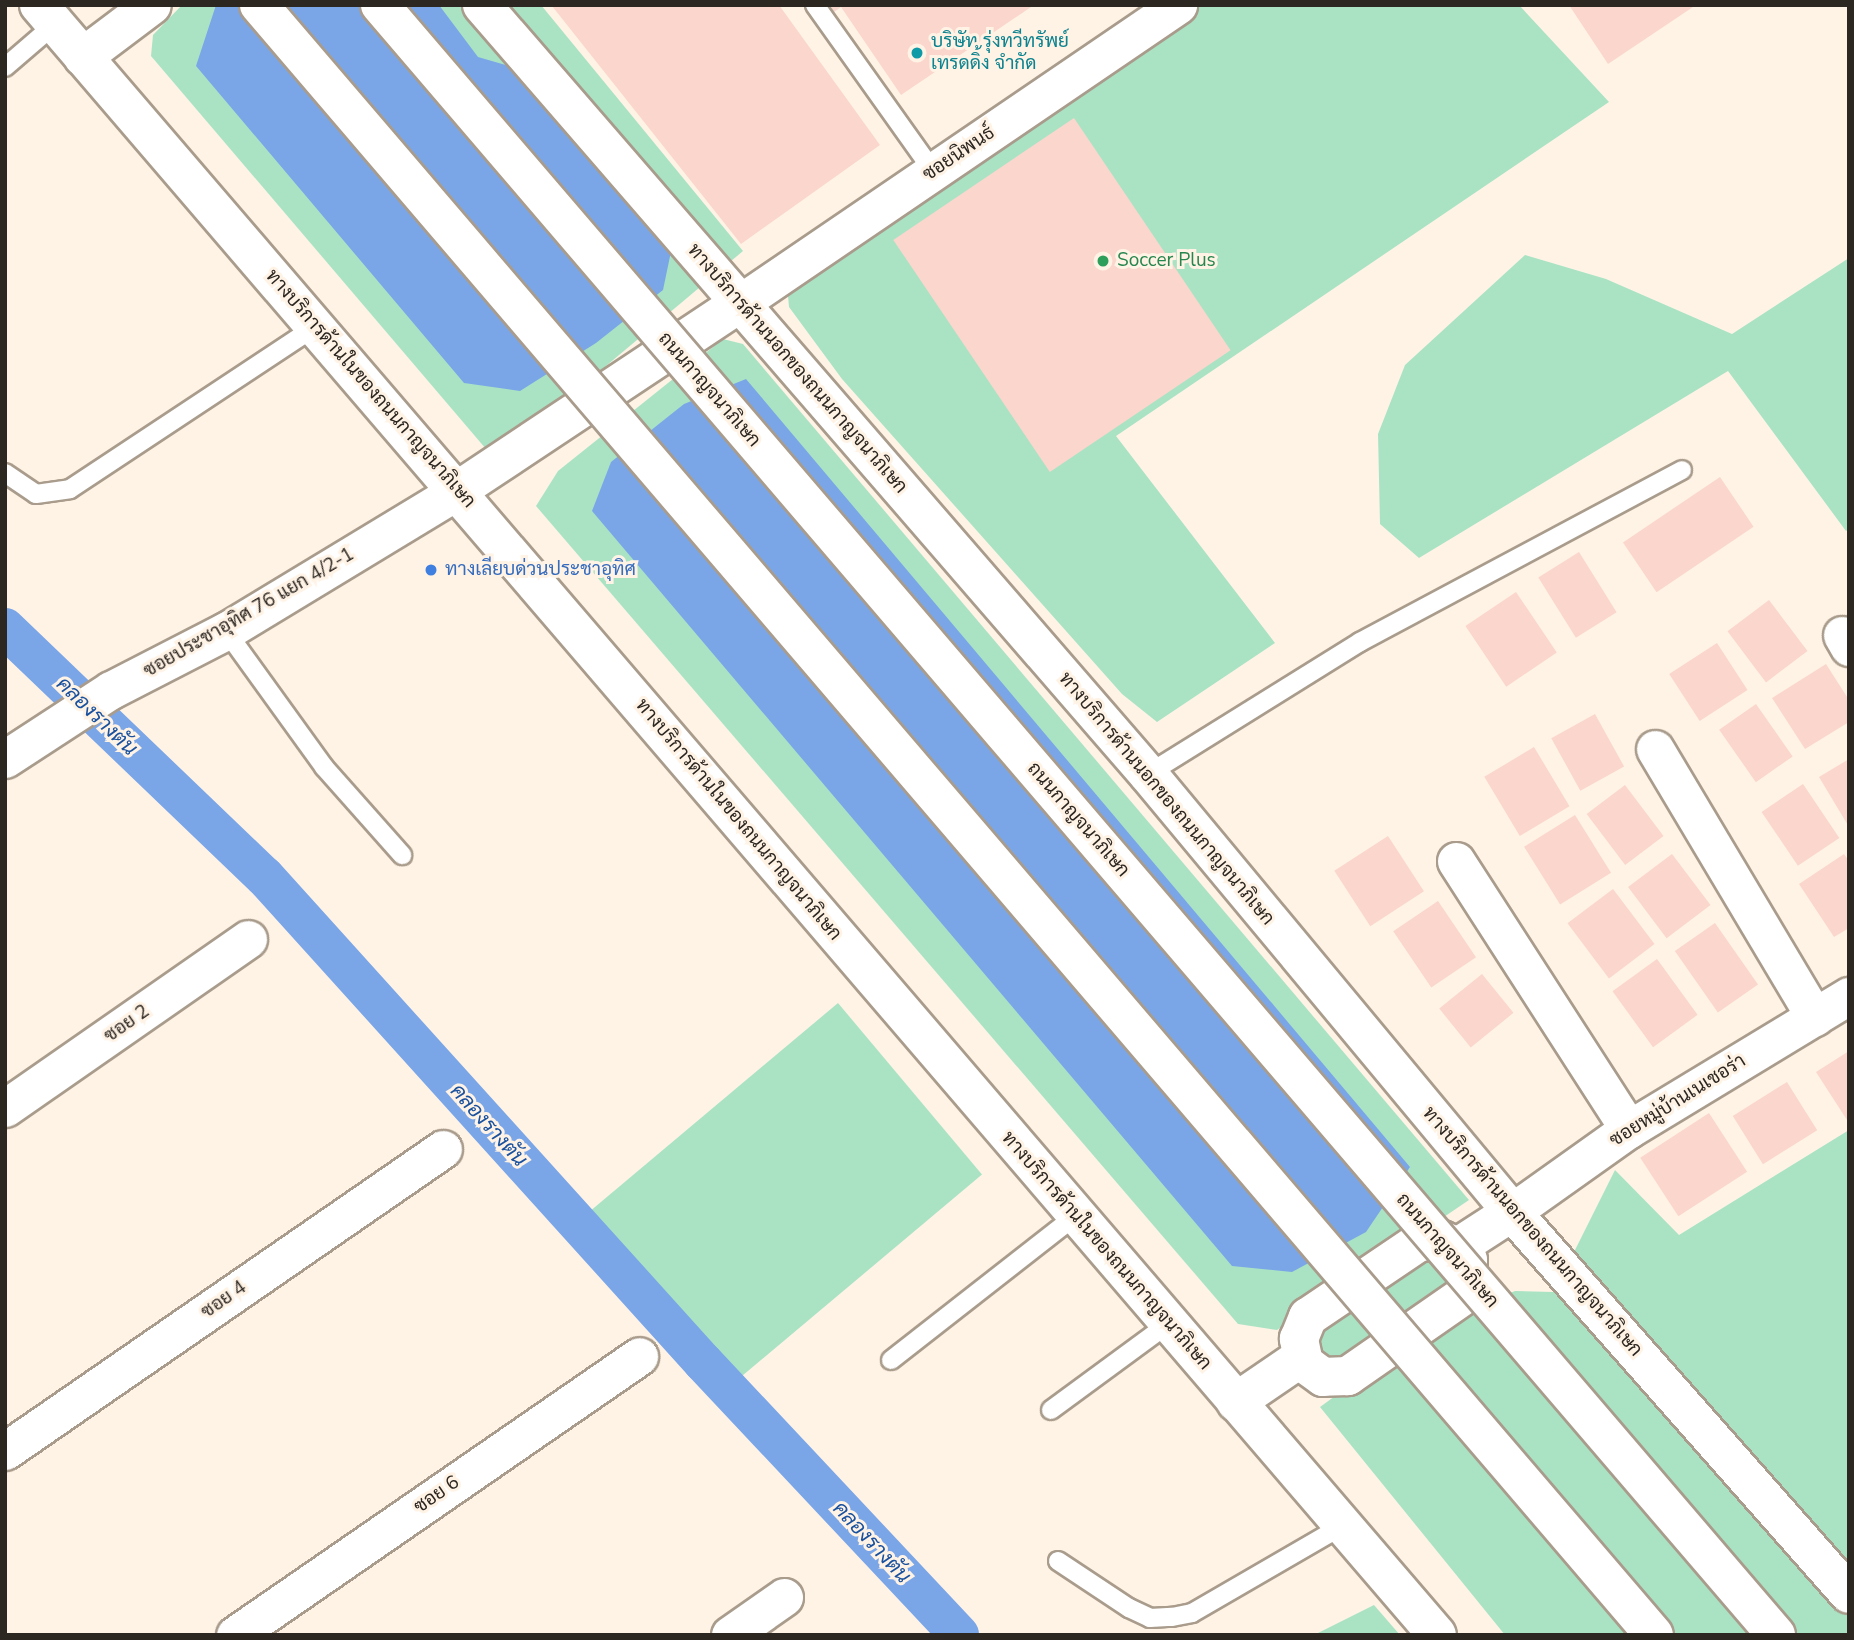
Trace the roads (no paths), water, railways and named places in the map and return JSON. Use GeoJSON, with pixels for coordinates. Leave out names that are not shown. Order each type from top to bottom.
{"type":"FeatureCollection","features":[{"type":"Feature","properties":{"kind":"main road"},"geometry":{"type":"LineString","coordinates":[[83,57],[152,5]]}},
{"type":"Feature","properties":{"kind":"main road"},"geometry":{"type":"LineString","coordinates":[[259,5],[1654,1635]]}},
{"type":"Feature","properties":{"kind":"main road","name":"ถนนกาญจนาภิเษก"},"geometry":{"type":"LineString","coordinates":[[380,5],[1776,1635]]}},
{"type":"Feature","properties":{"kind":"main road","name":"ทางบริการด้านนอกของถนนกาญจนาภิเษก"},"geometry":{"type":"LineString","coordinates":[[482,5],[1148,774],[1511,1212],[1849,1594]]}},
{"type":"Feature","properties":{"kind":"main road","name":"ทางบริการด้านในของถนนกาญจนาภิเษก"},"geometry":{"type":"LineString","coordinates":[[47,15],[316,326],[1074,1216],[1437,1635]]}},
{"type":"Feature","properties":{"kind":"main road"},"geometry":{"type":"LineString","coordinates":[[457,491],[740,303]]}},
{"type":"Feature","properties":{"kind":"main road"},"geometry":{"type":"LineString","coordinates":[[1458,1247],[1511,1212]]}},
{"type":"Feature","properties":{"kind":"main road"},"geometry":{"type":"LineString","coordinates":[[1442,1240],[1458,1247],[1471,1272],[1466,1294],[1369,1362],[1336,1379],[1313,1371],[1301,1357],[1299,1339],[1308,1317],[1419,1242],[1442,1240]]}},
{"type":"Feature","properties":{"kind":"main road"},"geometry":{"type":"LineString","coordinates":[[1236,1402],[1301,1357]]}},
{"type":"Feature","properties":{"kind":"street","name":"ซอยนิพนธ์"},"geometry":{"type":"LineString","coordinates":[[740,303],[1178,5]]}},
{"type":"Feature","properties":{"kind":"street","name":"ซอยประชาอุทิศ 76 แยก 4/2-1"},"geometry":{"type":"LineString","coordinates":[[5,758],[111,690],[226,631],[457,491]]}},
{"type":"Feature","properties":{"kind":"street"},"geometry":{"type":"LineString","coordinates":[[1655,749],[1815,1017]]}},
{"type":"Feature","properties":{"kind":"street"},"geometry":{"type":"LineString","coordinates":[[1456,861],[1629,1129]]}},
{"type":"Feature","properties":{"kind":"street","name":"ซอย 2"},"geometry":{"type":"LineString","coordinates":[[5,1108],[248,939]]}},
{"type":"Feature","properties":{"kind":"street","name":"ซอยหมู่บ้านเนเชอร่า"},"geometry":{"type":"LineString","coordinates":[[1511,1212],[1629,1129],[1849,996]]}},
{"type":"Feature","properties":{"kind":"street","name":"ซอย 4"},"geometry":{"type":"LineString","coordinates":[[5,1451],[443,1149]]}},
{"type":"Feature","properties":{"kind":"street","name":"ซอย 6"},"geometry":{"type":"LineString","coordinates":[[235,1635],[639,1356]]}},
{"type":"Feature","properties":{"kind":"street"},"geometry":{"type":"LineString","coordinates":[[730,1635],[784,1597]]}},
{"type":"Feature","properties":{"kind":"lane"},"geometry":{"type":"LineString","coordinates":[[815,5],[933,170]]}},
{"type":"Feature","properties":{"kind":"lane"},"geometry":{"type":"LineString","coordinates":[[5,67],[47,15]]}},
{"type":"Feature","properties":{"kind":"lane"},"geometry":{"type":"LineString","coordinates":[[5,473],[36,494],[70,489],[316,326]]}},
{"type":"Feature","properties":{"kind":"lane"},"geometry":{"type":"LineString","coordinates":[[1148,774],[1360,642],[1682,470]]}},
{"type":"Feature","properties":{"kind":"lane"},"geometry":{"type":"LineString","coordinates":[[226,631],[324,767],[402,855]]}},
{"type":"Feature","properties":{"kind":"lane"},"geometry":{"type":"LineString","coordinates":[[891,1360],[1074,1216]]}},
{"type":"Feature","properties":{"kind":"lane"},"geometry":{"type":"LineString","coordinates":[[1051,1410],[1168,1324]]}},
{"type":"Feature","properties":{"kind":"lane"},"geometry":{"type":"LineString","coordinates":[[1058,1561],[1129,1608],[1150,1618],[1172,1617],[1192,1613],[1342,1526]]}},
{"type":"Feature","properties":{"kind":"water"},"geometry":{"type":"Polygon","coordinates":[[[216,5],[439,5],[478,57],[548,77],[673,242],[663,290],[596,343],[520,391],[464,383],[196,66],[216,5]]]}},
{"type":"Feature","properties":{"kind":"water"},"geometry":{"type":"Polygon","coordinates":[[[746,379],[1410,1167],[1366,1232],[1292,1272],[1232,1266],[592,511],[611,462],[684,404],[746,379]]]}},
{"type":"Feature","properties":{"kind":"waterway","name":"คลองรางตัน"},"geometry":{"type":"LineString","coordinates":[[5,628],[264,876],[703,1362],[959,1635]]}},
{"type":"Feature","properties":{"kind":"place","name":"บริษัท รุ่งทวีทรัพย์ เทรดดิ้ง จำกัด"},"geometry":{"type":"Point","coordinates":[917,53]}},
{"type":"Feature","properties":{"kind":"place","name":"Soccer Plus"},"geometry":{"type":"Point","coordinates":[1103,261]}},
{"type":"Feature","properties":{"kind":"place","name":"ทางเลียบด่วนประชาอุทิศ"},"geometry":{"type":"Point","coordinates":[431,570]}}]}
